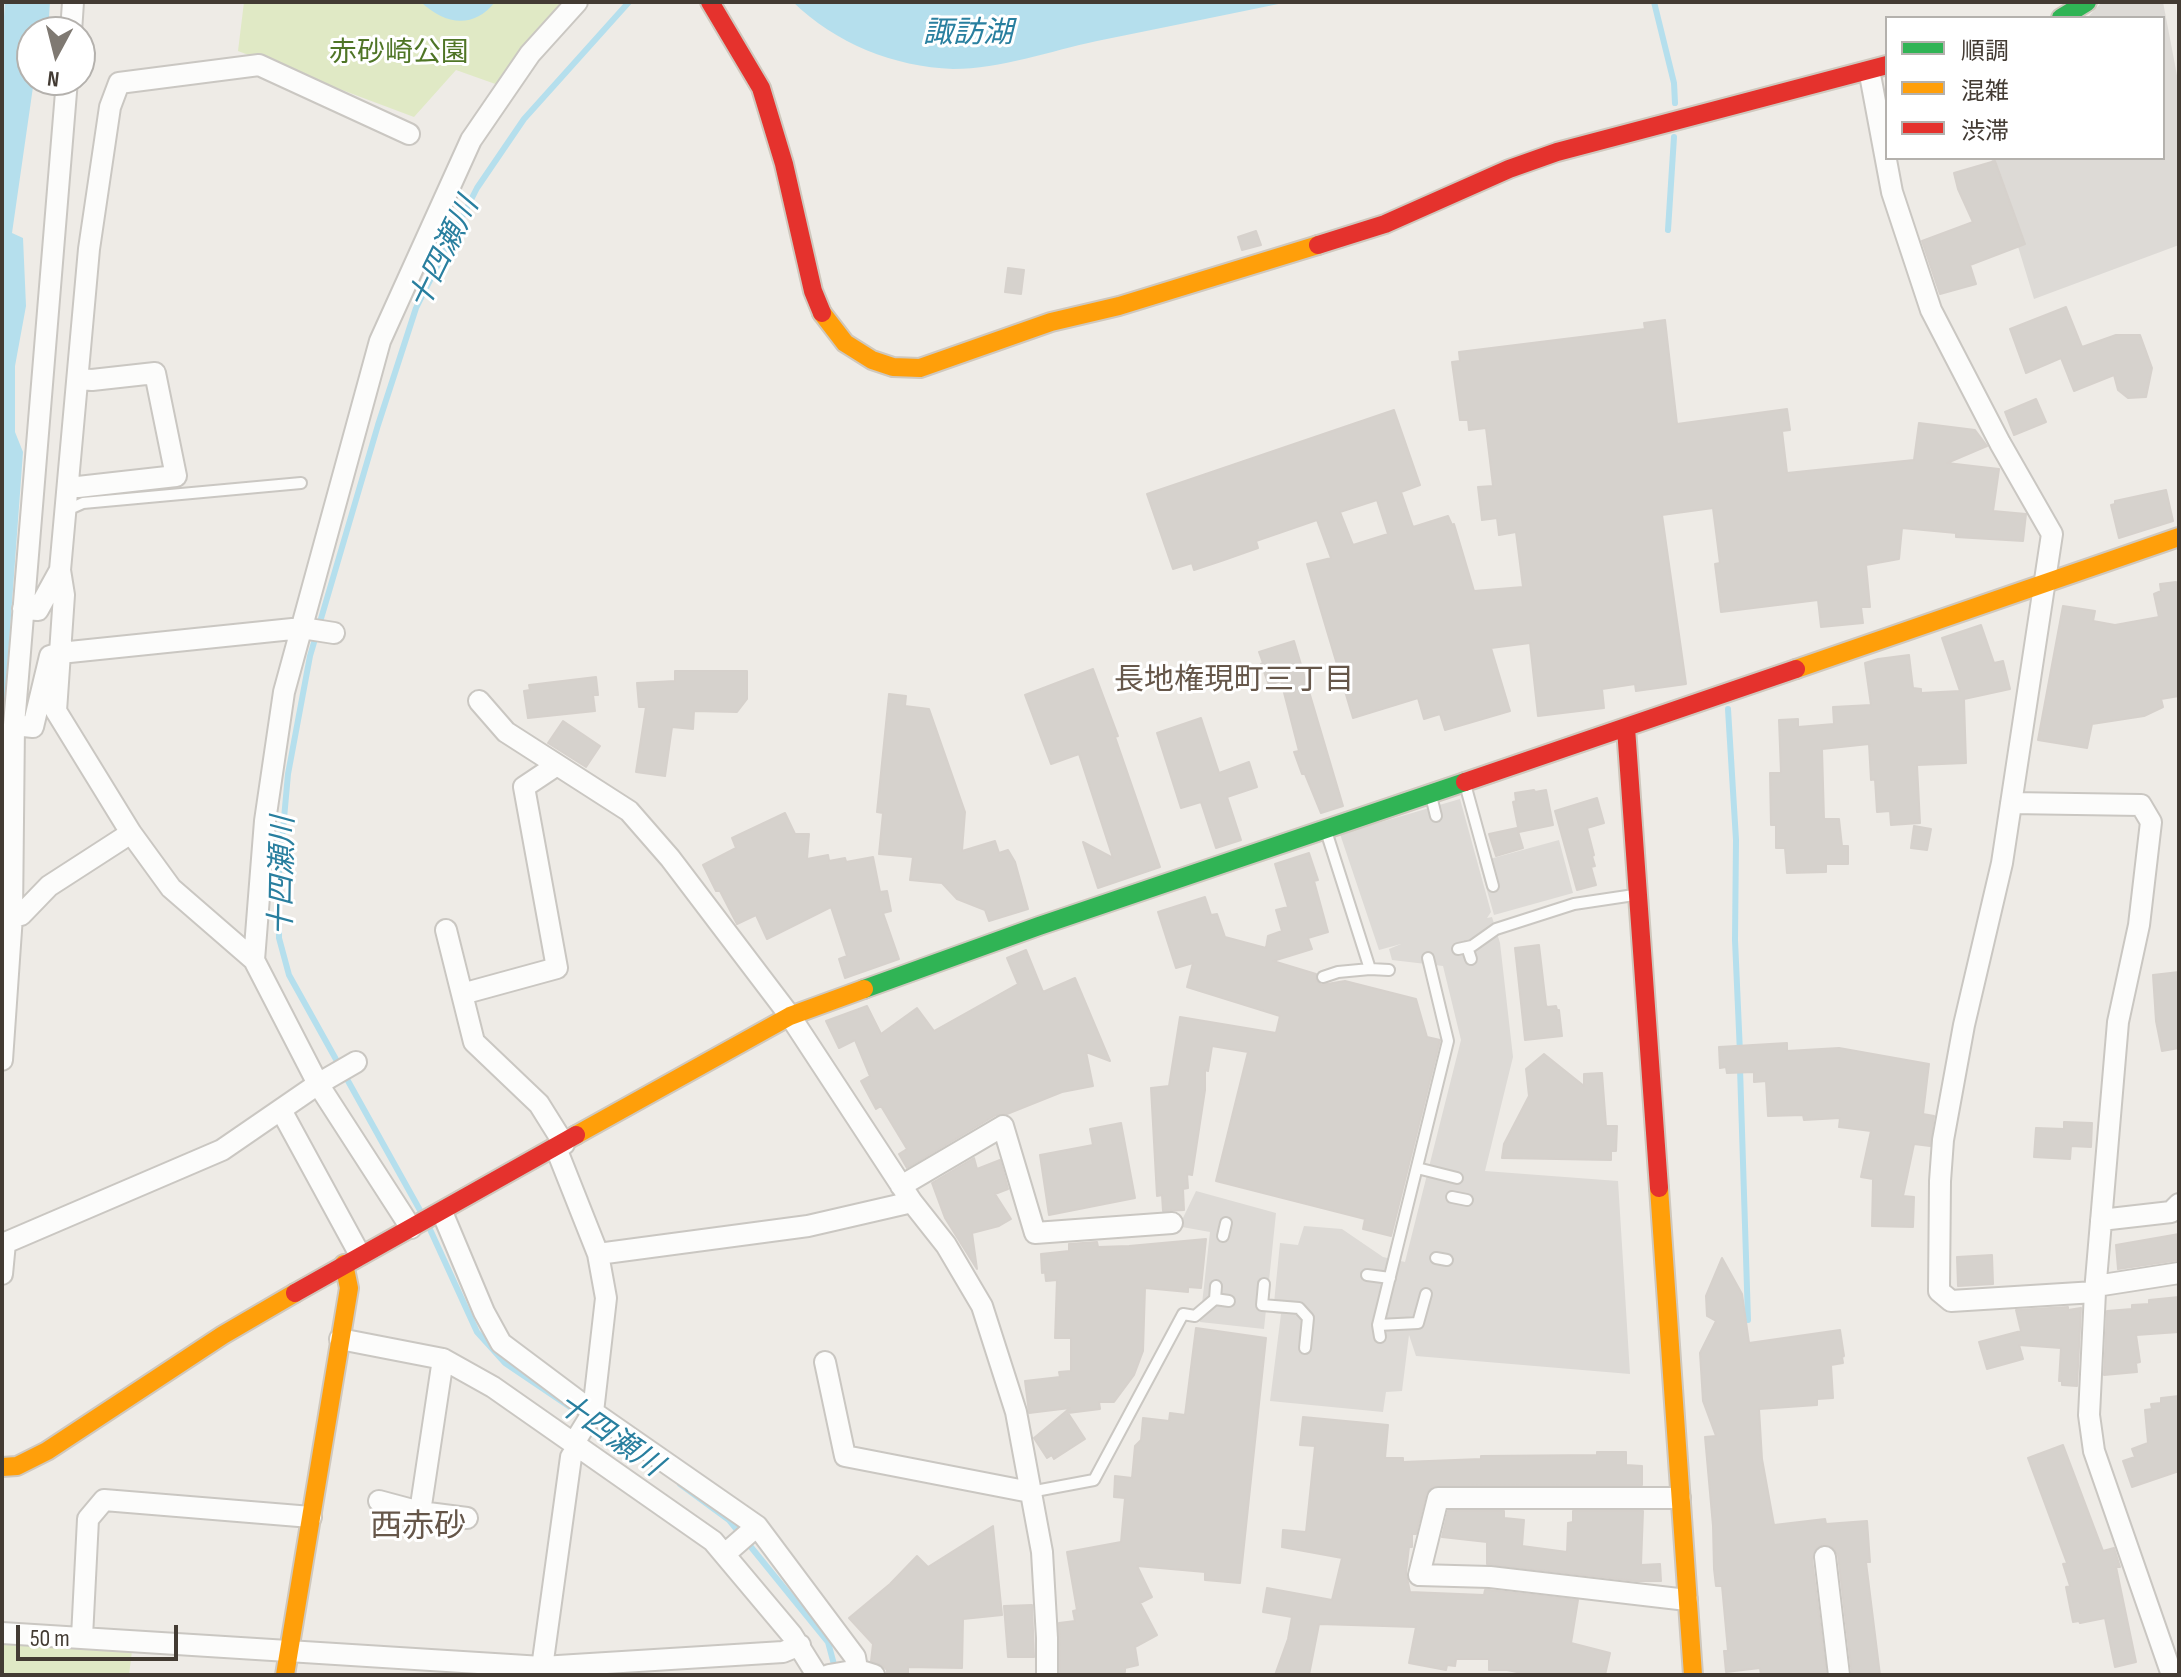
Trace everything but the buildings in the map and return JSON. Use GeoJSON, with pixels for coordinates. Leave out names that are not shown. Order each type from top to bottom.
{"type":"FeatureCollection","features":[{"type":"Feature","properties":{"kind":"street"},"geometry":{"type":"LineString","coordinates":[[254,960],[265,821],[284,692],[305,628],[380,341],[471,140],[530,54],[577,2]]}},
{"type":"Feature","properties":{"kind":"street"},"geometry":{"type":"LineString","coordinates":[[710,2],[761,88],[784,164],[813,291],[822,313],[845,343],[872,360],[893,367],[920,368],[1051,322],[1119,306],[1385,224],[1509,169],[1557,152],[1885,66]]}},
{"type":"Feature","properties":{"kind":"street"},"geometry":{"type":"LineString","coordinates":[[2064,16],[2087,2]]}},
{"type":"Feature","properties":{"kind":"street"},"geometry":{"type":"LineString","coordinates":[[409,134],[259,65],[119,83],[110,107],[92,233],[60,570],[64,595],[56,711],[131,833],[171,888],[254,960],[321,1083],[413,1227]]}},
{"type":"Feature","properties":{"kind":"street"},"geometry":{"type":"LineString","coordinates":[[1871,80],[1885,155]]}},
{"type":"Feature","properties":{"kind":"street"},"geometry":{"type":"LineString","coordinates":[[2,1060],[12,916],[14,725],[66,96]]}},
{"type":"Feature","properties":{"kind":"street"},"geometry":{"type":"LineString","coordinates":[[1886,160],[1892,192],[1931,310],[2000,443],[2052,534],[2002,863],[1964,1025],[1943,1140],[1939,1291],[1951,1301],[2096,1289],[2179,1273]]}},
{"type":"Feature","properties":{"kind":"street"},"geometry":{"type":"LineString","coordinates":[[68,486],[176,476],[155,373],[78,379]]}},
{"type":"Feature","properties":{"kind":"street"},"geometry":{"type":"LineString","coordinates":[[2,1467],[17,1466],[47,1451],[223,1335],[790,1016],[1039,926],[2179,537]]}},
{"type":"Feature","properties":{"kind":"street"},"geometry":{"type":"LineString","coordinates":[[23,609],[38,610],[60,570]]}},
{"type":"Feature","properties":{"kind":"street"},"geometry":{"type":"LineString","coordinates":[[14,725],[33,727],[50,656],[60,653],[305,628],[332,633]]}},
{"type":"Feature","properties":{"kind":"street"},"geometry":{"type":"LineString","coordinates":[[479,701],[506,732],[629,811],[670,858],[790,1016],[906,1194],[946,1245],[982,1306],[1016,1412],[1042,1552],[1047,1675]]}},
{"type":"Feature","properties":{"kind":"street"},"geometry":{"type":"LineString","coordinates":[[1626,728],[1693,1675]]}},
{"type":"Feature","properties":{"kind":"street"},"geometry":{"type":"LineString","coordinates":[[462,994],[557,968],[524,787],[557,765]]}},
{"type":"Feature","properties":{"kind":"street"},"geometry":{"type":"LineString","coordinates":[[2011,803],[2141,805],[2151,822],[2139,925],[2118,1022],[2089,1415],[2094,1451],[2172,1675]]}},
{"type":"Feature","properties":{"kind":"street"},"geometry":{"type":"LineString","coordinates":[[12,916],[21,915],[49,886],[131,833]]}},
{"type":"Feature","properties":{"kind":"street"},"geometry":{"type":"LineString","coordinates":[[446,930],[474,1042],[539,1104],[560,1146],[598,1254],[606,1298],[592,1414],[571,1457],[541,1671]]}},
{"type":"Feature","properties":{"kind":"street"},"geometry":{"type":"LineString","coordinates":[[2,1274],[5,1243],[222,1150],[354,1064]]}},
{"type":"Feature","properties":{"kind":"street"},"geometry":{"type":"LineString","coordinates":[[281,1110],[352,1260],[285,1675]]}},
{"type":"Feature","properties":{"kind":"street"},"geometry":{"type":"LineString","coordinates":[[598,1254],[808,1226],[906,1194],[1003,1126],[1035,1233],[1172,1223]]}},
{"type":"Feature","properties":{"kind":"street"},"geometry":{"type":"LineString","coordinates":[[2101,1220],[2171,1212],[2179,1204]]}},
{"type":"Feature","properties":{"kind":"street"},"geometry":{"type":"LineString","coordinates":[[440,1213],[501,1343],[592,1414],[754,1528],[855,1657],[854,1673]]}},
{"type":"Feature","properties":{"kind":"street"},"geometry":{"type":"LineString","coordinates":[[340,1339],[443,1359],[493,1387],[577,1443],[726,1552],[800,1645],[817,1675]]}},
{"type":"Feature","properties":{"kind":"street"},"geometry":{"type":"LineString","coordinates":[[420,1512],[443,1359]]}},
{"type":"Feature","properties":{"kind":"street"},"geometry":{"type":"LineString","coordinates":[[825,1362],[845,1456],[1030,1492]]}},
{"type":"Feature","properties":{"kind":"street"},"geometry":{"type":"LineString","coordinates":[[1680,1498],[1438,1498],[1419,1575],[1490,1577],[1687,1600]]}},
{"type":"Feature","properties":{"kind":"street"},"geometry":{"type":"LineString","coordinates":[[82,1637],[88,1519],[104,1500],[311,1517]]}},
{"type":"Feature","properties":{"kind":"street"},"geometry":{"type":"LineString","coordinates":[[379,1501],[420,1512],[467,1518]]}},
{"type":"Feature","properties":{"kind":"street"},"geometry":{"type":"LineString","coordinates":[[726,1552],[754,1528]]}},
{"type":"Feature","properties":{"kind":"street"},"geometry":{"type":"LineString","coordinates":[[1825,1557],[1839,1675]]}},
{"type":"Feature","properties":{"kind":"street"},"geometry":{"type":"LineString","coordinates":[[2,1633],[289,1650],[541,1671],[783,1652],[800,1645]]}},
{"type":"Feature","properties":{"kind":"lane"},"geometry":{"type":"LineString","coordinates":[[66,507],[301,483]]}},
{"type":"Feature","properties":{"kind":"lane"},"geometry":{"type":"LineString","coordinates":[[1464,782],[1493,886]]}},
{"type":"Feature","properties":{"kind":"lane"},"geometry":{"type":"LineString","coordinates":[[1431,794],[1436,816]]}},
{"type":"Feature","properties":{"kind":"lane"},"geometry":{"type":"LineString","coordinates":[[1325,829],[1370,969]]}},
{"type":"Feature","properties":{"kind":"lane"},"geometry":{"type":"LineString","coordinates":[[1471,959],[1463,948],[1496,929],[1574,904],[1639,894]]}},
{"type":"Feature","properties":{"kind":"lane"},"geometry":{"type":"LineString","coordinates":[[1380,1337],[1378,1325],[1448,1041],[1428,958]]}},
{"type":"Feature","properties":{"kind":"lane"},"geometry":{"type":"LineString","coordinates":[[1323,977],[1338,972],[1389,970]]}},
{"type":"Feature","properties":{"kind":"lane"},"geometry":{"type":"LineString","coordinates":[[1417,1168],[1457,1178]]}},
{"type":"Feature","properties":{"kind":"lane"},"geometry":{"type":"LineString","coordinates":[[1452,1197],[1467,1200]]}},
{"type":"Feature","properties":{"kind":"lane"},"geometry":{"type":"LineString","coordinates":[[1223,1236],[1226,1223]]}},
{"type":"Feature","properties":{"kind":"lane"},"geometry":{"type":"LineString","coordinates":[[1367,1275],[1390,1278]]}},
{"type":"Feature","properties":{"kind":"lane"},"geometry":{"type":"LineString","coordinates":[[1264,1284],[1262,1305],[1299,1308],[1308,1318],[1305,1348]]}},
{"type":"Feature","properties":{"kind":"lane"},"geometry":{"type":"LineString","coordinates":[[1030,1492],[1094,1480],[1183,1314],[1195,1316],[1215,1299],[1216,1286]]}},
{"type":"Feature","properties":{"kind":"lane"},"geometry":{"type":"LineString","coordinates":[[1378,1325],[1418,1323],[1426,1294]]}},
{"type":"Feature","properties":{"kind":"lane"},"geometry":{"type":"LineString","coordinates":[[1215,1299],[1229,1301]]}},
{"type":"Feature","properties":{"kind":"green space","name":"赤砂崎公園"},"geometry":{"type":"Polygon","coordinates":[[[244,2],[572,2],[501,86],[456,70],[414,117],[238,51],[244,2]]]}},
{"type":"Feature","properties":{"kind":"green space"},"geometry":{"type":"Polygon","coordinates":[[[2,1641],[132,1651],[129,1675],[2,1675],[2,1641]]]}},
{"type":"Feature","properties":{"kind":"shaded area"},"geometry":{"type":"Polygon","coordinates":[[[2102,2],[2163,2],[2179,86],[2179,245],[2034,299],[1992,160],[2165,160],[2165,16],[2089,16],[2102,2]]]}},
{"type":"Feature","properties":{"kind":"shaded area"},"geometry":{"type":"Polygon","coordinates":[[[1460,799],[1491,912],[1487,918],[1492,917],[1500,943],[1513,1057],[1485,1171],[1618,1181],[1630,1374],[1416,1356],[1409,1335],[1402,1391],[1386,1392],[1383,1412],[1270,1401],[1281,1314],[1273,1313],[1280,1243],[1298,1245],[1304,1226],[1342,1229],[1383,1257],[1405,1262],[1461,1040],[1443,966],[1392,960],[1389,949],[1401,944],[1379,950],[1340,834],[1460,799]]]}},
{"type":"Feature","properties":{"kind":"shaded area"},"geometry":{"type":"Polygon","coordinates":[[[1559,840],[1573,893],[1494,915],[1479,862],[1559,840]]]}},
{"type":"Feature","properties":{"kind":"shaded area"},"geometry":{"type":"Polygon","coordinates":[[[1196,1191],[1276,1213],[1264,1329],[1200,1322],[1210,1232],[1182,1227],[1182,1220],[1196,1191]]]}},
{"type":"Feature","properties":{"kind":"water"},"geometry":{"type":"Polygon","coordinates":[[[5,2],[50,2],[49,16],[16,16],[16,96],[32,96],[12,233],[23,238],[26,306],[15,366],[15,432],[23,452],[2,739],[2,45],[5,2]]]}},
{"type":"Feature","properties":{"kind":"water"},"geometry":{"type":"Polygon","coordinates":[[[421,2],[495,2],[477,17],[458,21],[439,15],[421,2]]]}},
{"type":"Feature","properties":{"kind":"water","name":"諏訪湖"},"geometry":{"type":"Polygon","coordinates":[[[793,2],[1288,2],[1097,41],[1007,63],[953,69],[909,63],[867,50],[827,29],[793,2]]]}},
{"type":"Feature","properties":{"kind":"waterway","name":"十四瀬川"},"geometry":{"type":"LineString","coordinates":[[421,1212],[289,975],[279,938],[279,874],[288,774],[310,656],[416,308],[477,188],[524,119],[629,2]]}},
{"type":"Feature","properties":{"kind":"waterway"},"geometry":{"type":"LineString","coordinates":[[1654,2],[1674,83],[1675,103]]}},
{"type":"Feature","properties":{"kind":"waterway"},"geometry":{"type":"LineString","coordinates":[[1668,230],[1674,137]]}},
{"type":"Feature","properties":{"kind":"waterway"},"geometry":{"type":"LineString","coordinates":[[1728,709],[1736,840],[1735,940],[1740,1053]]}},
{"type":"Feature","properties":{"kind":"waterway"},"geometry":{"type":"LineString","coordinates":[[1740,1068],[1748,1320]]}},
{"type":"Feature","properties":{"kind":"waterway","name":"十四瀬川"},"geometry":{"type":"LineString","coordinates":[[428,1225],[477,1332],[505,1363],[576,1411]]}},
{"type":"Feature","properties":{"kind":"waterway","name":"十四瀬川"},"geometry":{"type":"LineString","coordinates":[[680,1484],[729,1520],[828,1642],[836,1672]]}},
{"type":"Feature","properties":{"kind":"traffic: fast"},"geometry":{"type":"LineString","coordinates":[[2064,16],[2087,2]]}},
{"type":"Feature","properties":{"kind":"traffic: fast"},"geometry":{"type":"LineString","coordinates":[[864,989],[1039,926],[1465,782]]}},
{"type":"Feature","properties":{"kind":"traffic: slow"},"geometry":{"type":"LineString","coordinates":[[822,313],[845,343],[872,360],[893,367],[920,368],[1051,322],[1119,306],[1318,245]]}},
{"type":"Feature","properties":{"kind":"traffic: slow"},"geometry":{"type":"LineString","coordinates":[[1796,669],[2179,537]]}},
{"type":"Feature","properties":{"kind":"traffic: slow"},"geometry":{"type":"LineString","coordinates":[[576,1135],[790,1016],[864,989]]}},
{"type":"Feature","properties":{"kind":"traffic: slow"},"geometry":{"type":"LineString","coordinates":[[1659,1188],[1693,1675]]}},
{"type":"Feature","properties":{"kind":"traffic: slow"},"geometry":{"type":"LineString","coordinates":[[285,1675],[349,1288],[344,1264]]}},
{"type":"Feature","properties":{"kind":"traffic: slow"},"geometry":{"type":"LineString","coordinates":[[2,1467],[17,1466],[47,1451],[223,1335],[295,1293]]}},
{"type":"Feature","properties":{"kind":"traffic: jam"},"geometry":{"type":"LineString","coordinates":[[710,2],[761,88],[784,164],[813,291],[822,313]]}},
{"type":"Feature","properties":{"kind":"traffic: jam"},"geometry":{"type":"LineString","coordinates":[[1318,245],[1385,224],[1509,169],[1557,152],[1885,66]]}},
{"type":"Feature","properties":{"kind":"traffic: jam"},"geometry":{"type":"LineString","coordinates":[[1465,782],[1796,669]]}},
{"type":"Feature","properties":{"kind":"traffic: jam"},"geometry":{"type":"LineString","coordinates":[[1626,728],[1659,1188]]}},
{"type":"Feature","properties":{"kind":"traffic: jam"},"geometry":{"type":"LineString","coordinates":[[295,1293],[576,1135]]}},
{"type":"Feature","properties":{"kind":"district","name":"長地権現町三丁目"},"geometry":{"type":"Point","coordinates":[1234,681]}},
{"type":"Feature","properties":{"kind":"district","name":"西赤砂"},"geometry":{"type":"Point","coordinates":[418,1528]}}]}
